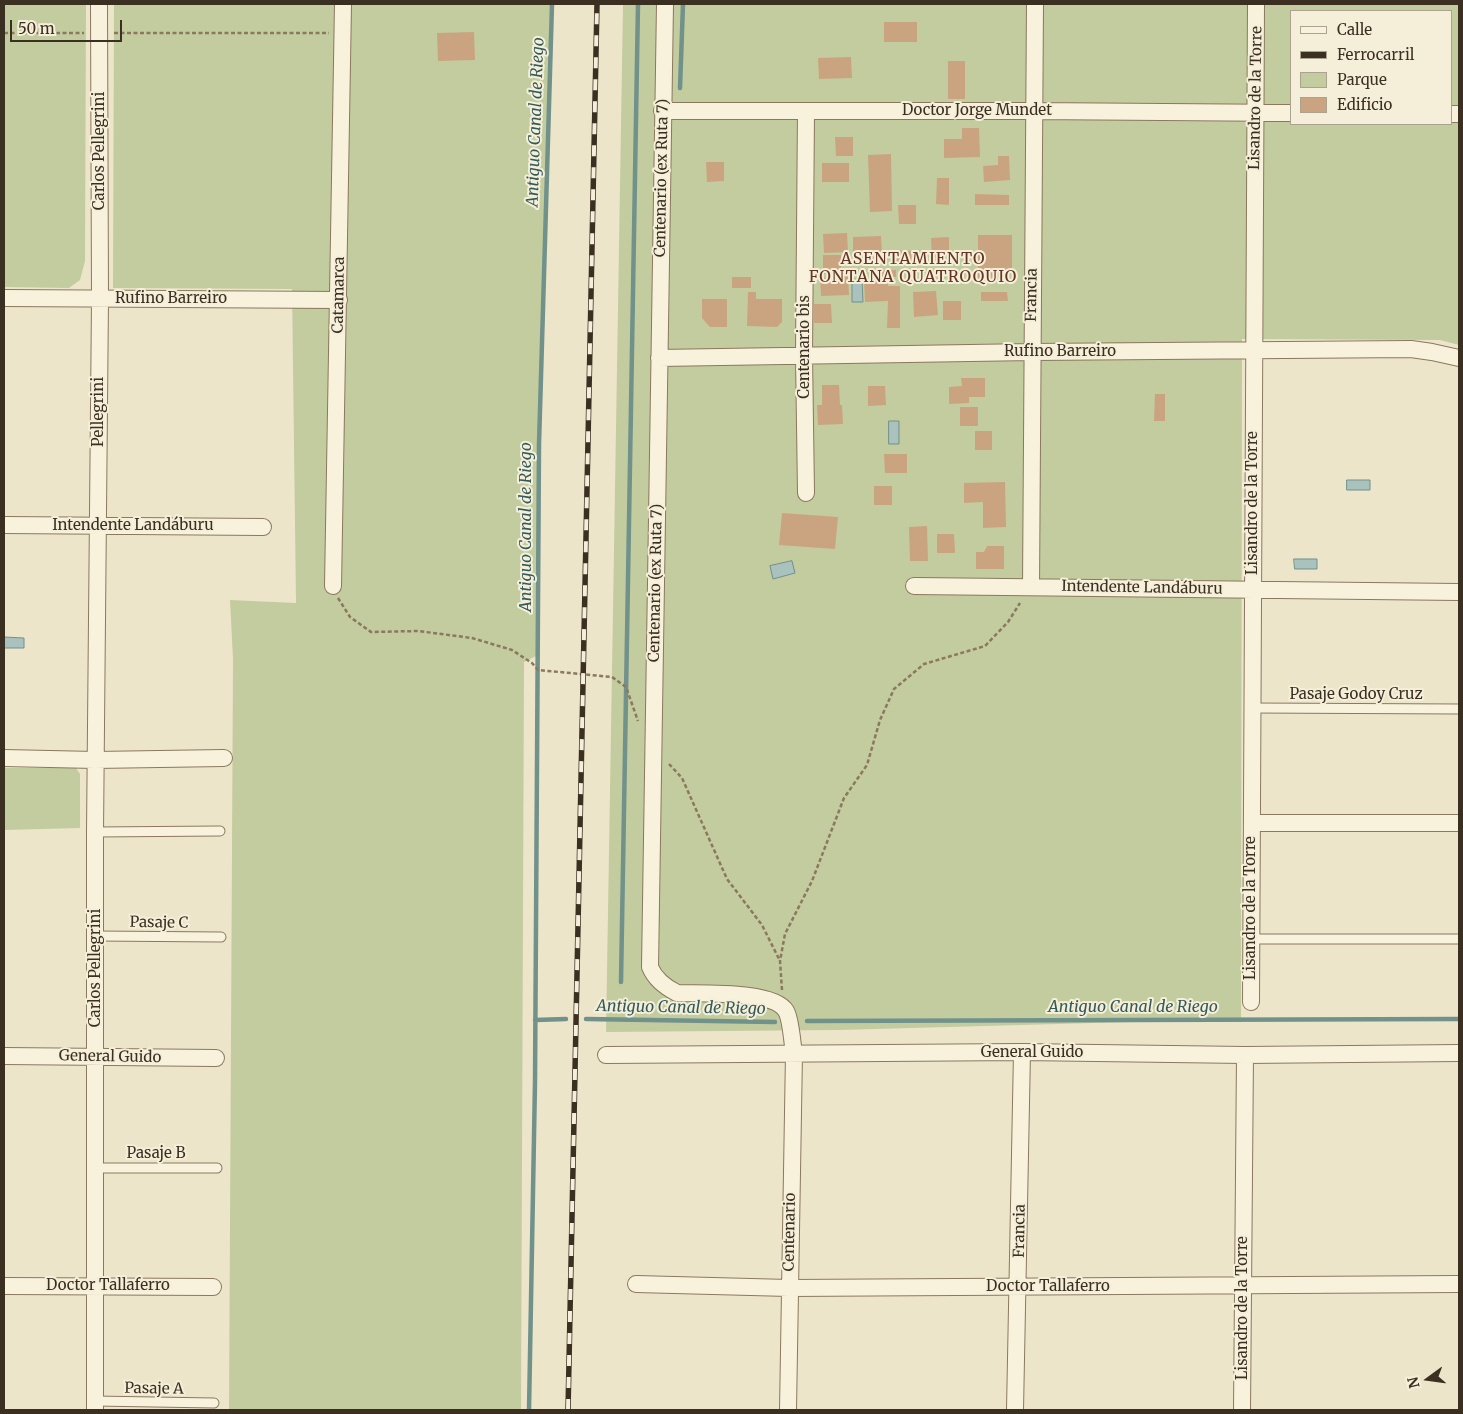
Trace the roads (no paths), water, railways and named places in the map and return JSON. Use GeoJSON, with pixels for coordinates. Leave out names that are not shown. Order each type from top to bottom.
{"type":"FeatureCollection","features":[{"type":"Feature","properties":{"kind":"street","name":"Carlos Pellegrini"},"geometry":{"type":"LineString","coordinates":[[99,4],[100,299]]}},
{"type":"Feature","properties":{"kind":"street","name":"Catamarca"},"geometry":{"type":"LineString","coordinates":[[333,586],[343,4]]}},
{"type":"Feature","properties":{"kind":"street","name":"Centenario (ex Ruta 7)"},"geometry":{"type":"LineString","coordinates":[[665,4],[650,967],[653,975],[667,988],[677,993],[751,996],[776,1001],[787,1012],[794,1053]]}},
{"type":"Feature","properties":{"kind":"street","name":"Francia"},"geometry":{"type":"LineString","coordinates":[[1031,587],[1035,4]]}},
{"type":"Feature","properties":{"kind":"street","name":"Lisandro de la Torre"},"geometry":{"type":"LineString","coordinates":[[1251,1002],[1256,4]]}},
{"type":"Feature","properties":{"kind":"street","name":"Doctor Jorge Mundet"},"geometry":{"type":"LineString","coordinates":[[662,111],[1290,113]]}},
{"type":"Feature","properties":{"kind":"street","name":"Centenario bis"},"geometry":{"type":"LineString","coordinates":[[806,111],[804,355],[806,493]]}},
{"type":"Feature","properties":{"kind":"street","name":"Rufino Barreiro"},"geometry":{"type":"LineString","coordinates":[[4,298],[339,300]]}},
{"type":"Feature","properties":{"kind":"street","name":"Pellegrini"},"geometry":{"type":"LineString","coordinates":[[98,526],[100,299]]}},
{"type":"Feature","properties":{"kind":"street","name":"Rufino Barreiro"},"geometry":{"type":"LineString","coordinates":[[660,358],[1032,352],[1410,350],[1432,352],[1459,358]]}},
{"type":"Feature","properties":{"kind":"street","name":"Intendente Landáburu"},"geometry":{"type":"LineString","coordinates":[[4,525],[263,527]]}},
{"type":"Feature","properties":{"kind":"street","name":"Carlos Pellegrini"},"geometry":{"type":"LineString","coordinates":[[95,1406],[96,936],[94,832],[98,526]]}},
{"type":"Feature","properties":{"kind":"street","name":"Intendente Landáburu"},"geometry":{"type":"LineString","coordinates":[[914,586],[1459,592]]}},
{"type":"Feature","properties":{"kind":"street"},"geometry":{"type":"LineString","coordinates":[[4,758],[95,760],[224,758]]}},
{"type":"Feature","properties":{"kind":"street"},"geometry":{"type":"LineString","coordinates":[[1252,822],[1459,823]]}},
{"type":"Feature","properties":{"kind":"street","name":"Francia"},"geometry":{"type":"LineString","coordinates":[[1015,1410],[1019,1287],[1022,1052]]}},
{"type":"Feature","properties":{"kind":"street","name":"General Guido"},"geometry":{"type":"LineString","coordinates":[[606,1054],[1022,1052],[1245,1055],[1459,1053]]}},
{"type":"Feature","properties":{"kind":"street","name":"Centenario"},"geometry":{"type":"LineString","coordinates":[[788,1410],[794,1053]]}},
{"type":"Feature","properties":{"kind":"street","name":"Lisandro de la Torre"},"geometry":{"type":"LineString","coordinates":[[1242,1410],[1245,1055]]}},
{"type":"Feature","properties":{"kind":"street","name":"General Guido"},"geometry":{"type":"LineString","coordinates":[[4,1056],[216,1058]]}},
{"type":"Feature","properties":{"kind":"street","name":"Doctor Tallaferro"},"geometry":{"type":"LineString","coordinates":[[636,1284],[789,1288],[1459,1284]]}},
{"type":"Feature","properties":{"kind":"street","name":"Doctor Tallaferro"},"geometry":{"type":"LineString","coordinates":[[4,1286],[213,1287]]}},
{"type":"Feature","properties":{"kind":"lane","name":"Pasaje Godoy Cruz"},"geometry":{"type":"LineString","coordinates":[[1252,708],[1459,709]]}},
{"type":"Feature","properties":{"kind":"lane"},"geometry":{"type":"LineString","coordinates":[[94,832],[220,831]]}},
{"type":"Feature","properties":{"kind":"lane","name":"Pasaje C"},"geometry":{"type":"LineString","coordinates":[[96,936],[221,937]]}},
{"type":"Feature","properties":{"kind":"lane"},"geometry":{"type":"LineString","coordinates":[[1251,939],[1459,939]]}},
{"type":"Feature","properties":{"kind":"lane","name":"Pasaje B"},"geometry":{"type":"LineString","coordinates":[[95,1168],[217,1168]]}},
{"type":"Feature","properties":{"kind":"lane","name":"Pasaje A"},"geometry":{"type":"LineString","coordinates":[[95,1406],[214,1403]]}},
{"type":"Feature","properties":{"kind":"water"},"geometry":{"type":"Polygon","coordinates":[[[862,279],[863,302],[852,302],[852,280],[862,279]]]}},
{"type":"Feature","properties":{"kind":"water"},"geometry":{"type":"Polygon","coordinates":[[[889,421],[899,421],[899,444],[889,444],[889,421]]]}},
{"type":"Feature","properties":{"kind":"water"},"geometry":{"type":"Polygon","coordinates":[[[1347,480],[1370,480],[1370,490],[1347,490],[1347,480]]]}},
{"type":"Feature","properties":{"kind":"water"},"geometry":{"type":"Polygon","coordinates":[[[1294,559],[1317,559],[1317,569],[1295,569],[1294,559]]]}},
{"type":"Feature","properties":{"kind":"water"},"geometry":{"type":"Polygon","coordinates":[[[792,561],[795,573],[773,579],[770,566],[792,561]]]}},
{"type":"Feature","properties":{"kind":"water"},"geometry":{"type":"Polygon","coordinates":[[[4,637],[24,638],[24,648],[4,648],[4,637]]]}},
{"type":"Feature","properties":{"kind":"waterway","name":"Antiguo Canal de Riego"},"geometry":{"type":"LineString","coordinates":[[529,1410],[535,1082],[539,444],[552,4]]}},
{"type":"Feature","properties":{"kind":"waterway"},"geometry":{"type":"LineString","coordinates":[[621,982],[638,4]]}},
{"type":"Feature","properties":{"kind":"waterway"},"geometry":{"type":"LineString","coordinates":[[680,88],[683,4]]}},
{"type":"Feature","properties":{"kind":"waterway","name":"Antiguo Canal de Riego"},"geometry":{"type":"LineString","coordinates":[[535,1020],[566,1019]]}},
{"type":"Feature","properties":{"kind":"waterway","name":"Antiguo Canal de Riego"},"geometry":{"type":"LineString","coordinates":[[586,1019],[775,1022]]}},
{"type":"Feature","properties":{"kind":"waterway","name":"Antiguo Canal de Riego"},"geometry":{"type":"LineString","coordinates":[[807,1021],[1459,1019]]}},
{"type":"Feature","properties":{"kind":"railway"},"geometry":{"type":"LineString","coordinates":[[568,1410],[597,4]]}},
{"type":"Feature","properties":{"kind":"district","name":"ASENTAMIENTO FONTANA QUATROQUIO"},"geometry":{"type":"Point","coordinates":[913,268]}}]}
